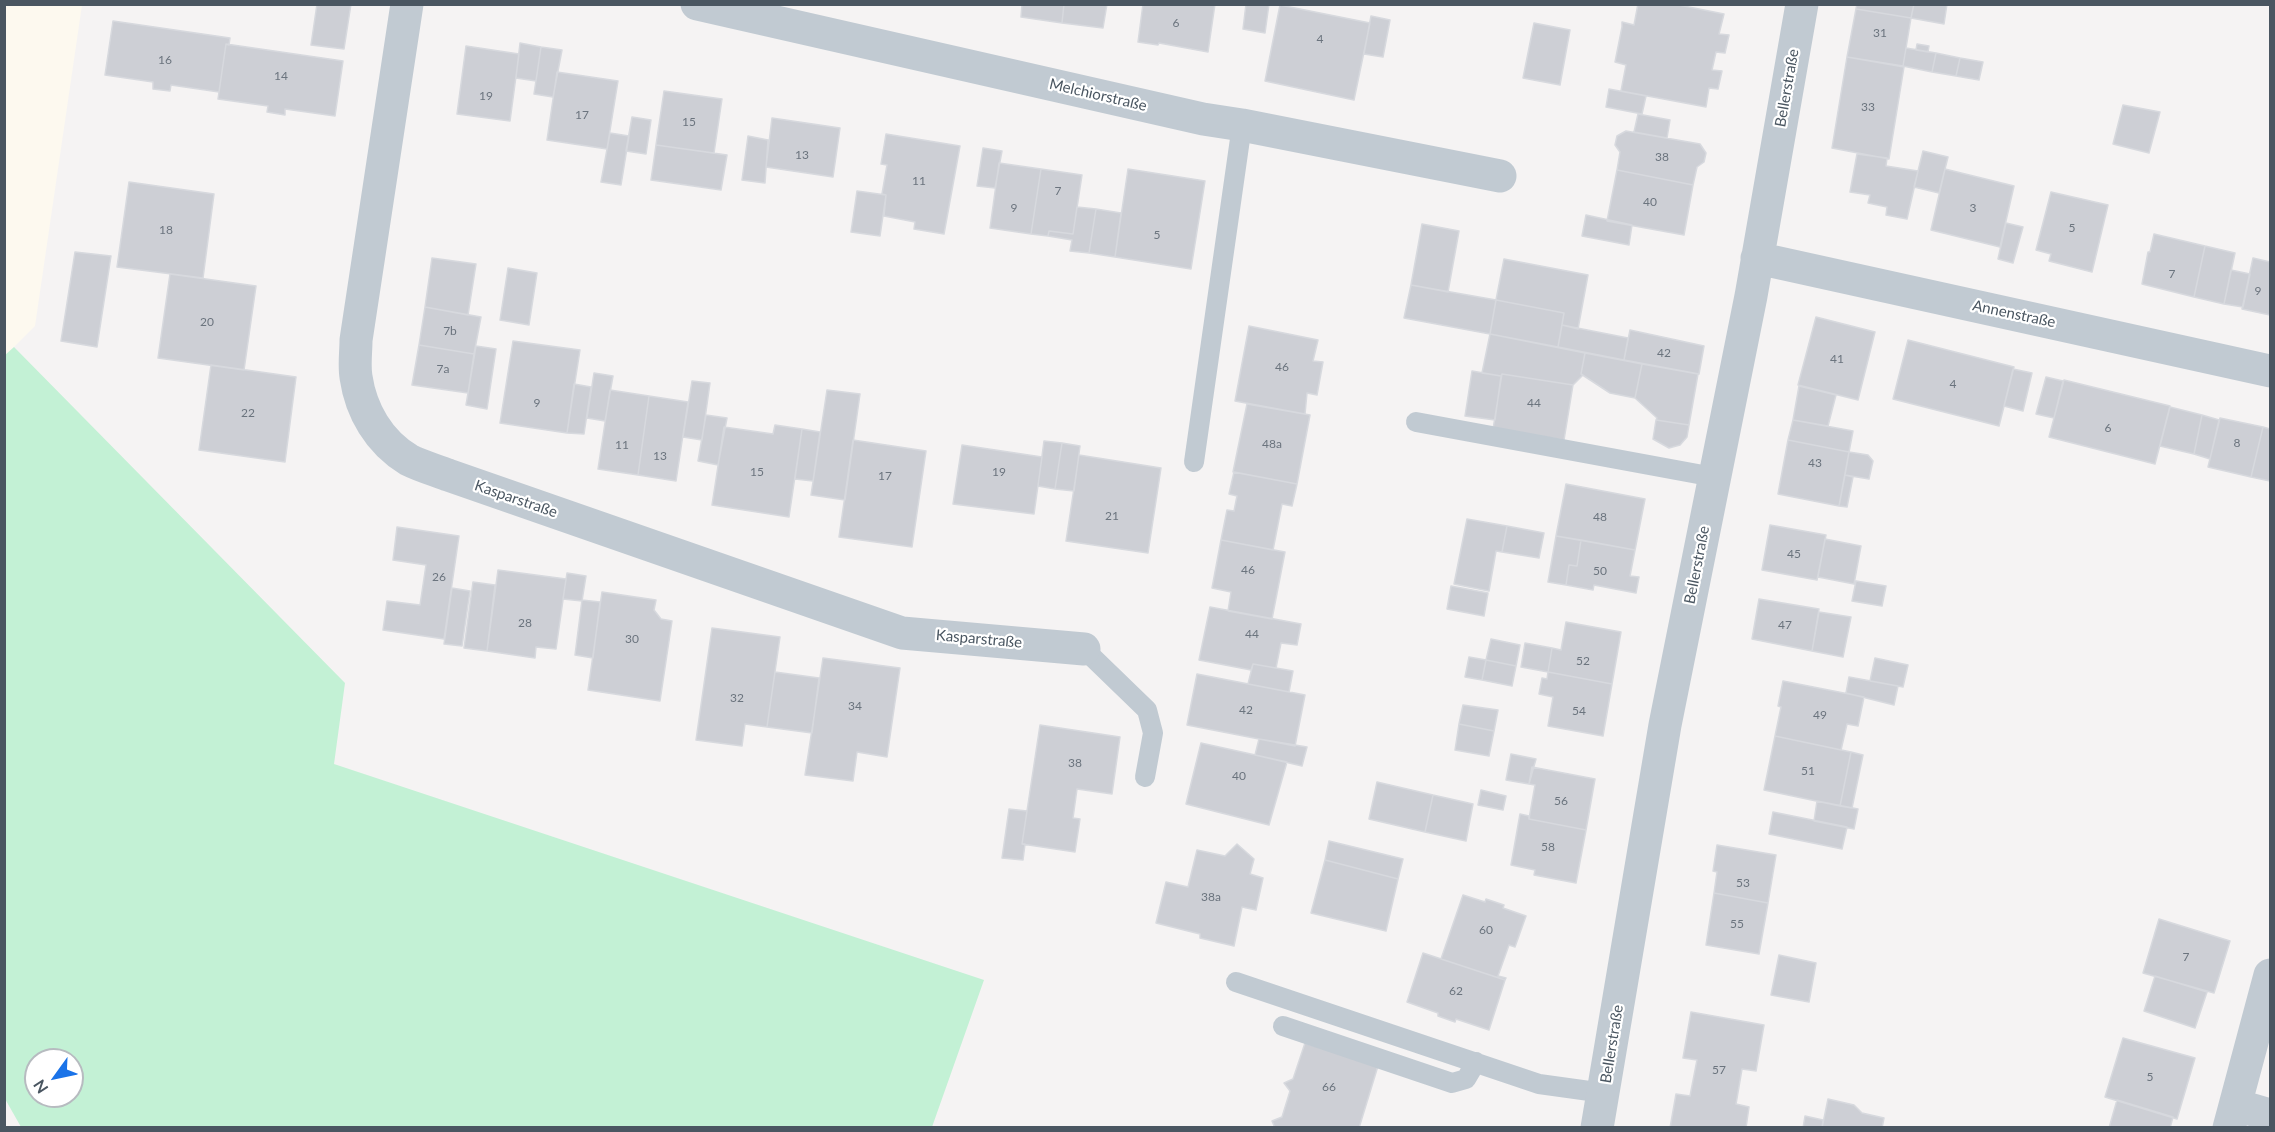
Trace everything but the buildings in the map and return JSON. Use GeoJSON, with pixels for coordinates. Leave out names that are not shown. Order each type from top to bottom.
{"type":"FeatureCollection","features":[{"type":"Feature","properties":{"kind":"street","name":"Kasparstraße"},"geometry":{"type":"LineString","coordinates":[[407,4],[356,340],[355,375],[364,407],[376,430],[393,449],[411,460],[448,475],[902,633],[1084,649]]}},
{"type":"Feature","properties":{"kind":"street","name":"Melchiorstraße"},"geometry":{"type":"LineString","coordinates":[[697,4],[1203,119],[1500,176]]}},
{"type":"Feature","properties":{"kind":"street","name":"Bellerstraße"},"geometry":{"type":"LineString","coordinates":[[1598,1128],[1665,725],[1757,258],[1802,4]]}},
{"type":"Feature","properties":{"kind":"street","name":"Annenstraße"},"geometry":{"type":"LineString","coordinates":[[1757,258],[2271,371]]}},
{"type":"Feature","properties":{"kind":"street"},"geometry":{"type":"LineString","coordinates":[[2271,975],[2232,1116],[2271,1115]]}},
{"type":"Feature","properties":{"kind":"lane"},"geometry":{"type":"LineString","coordinates":[[1194,462],[1242,125]]}},
{"type":"Feature","properties":{"kind":"lane"},"geometry":{"type":"LineString","coordinates":[[1416,422],[1714,477]]}},
{"type":"Feature","properties":{"kind":"lane"},"geometry":{"type":"LineString","coordinates":[[1084,649],[1147,710],[1153,733],[1145,777]]}},
{"type":"Feature","properties":{"kind":"lane"},"geometry":{"type":"LineString","coordinates":[[1236,982],[1539,1084],[1604,1094]]}},
{"type":"Feature","properties":{"kind":"lane"},"geometry":{"type":"LineString","coordinates":[[1283,1026],[1452,1083],[1466,1078],[1476,1062]]}},
{"type":"Feature","properties":{"kind":"shaded area"},"geometry":{"type":"Polygon","coordinates":[[[5,5],[82,5],[35,326],[5,356],[5,5]]]}},
{"type":"Feature","properties":{"kind":"green space"},"geometry":{"type":"Polygon","coordinates":[[[14,347],[345,683],[334,764],[984,980],[932,1127],[21,1127],[4,1097],[4,356],[14,347]]]}}]}
